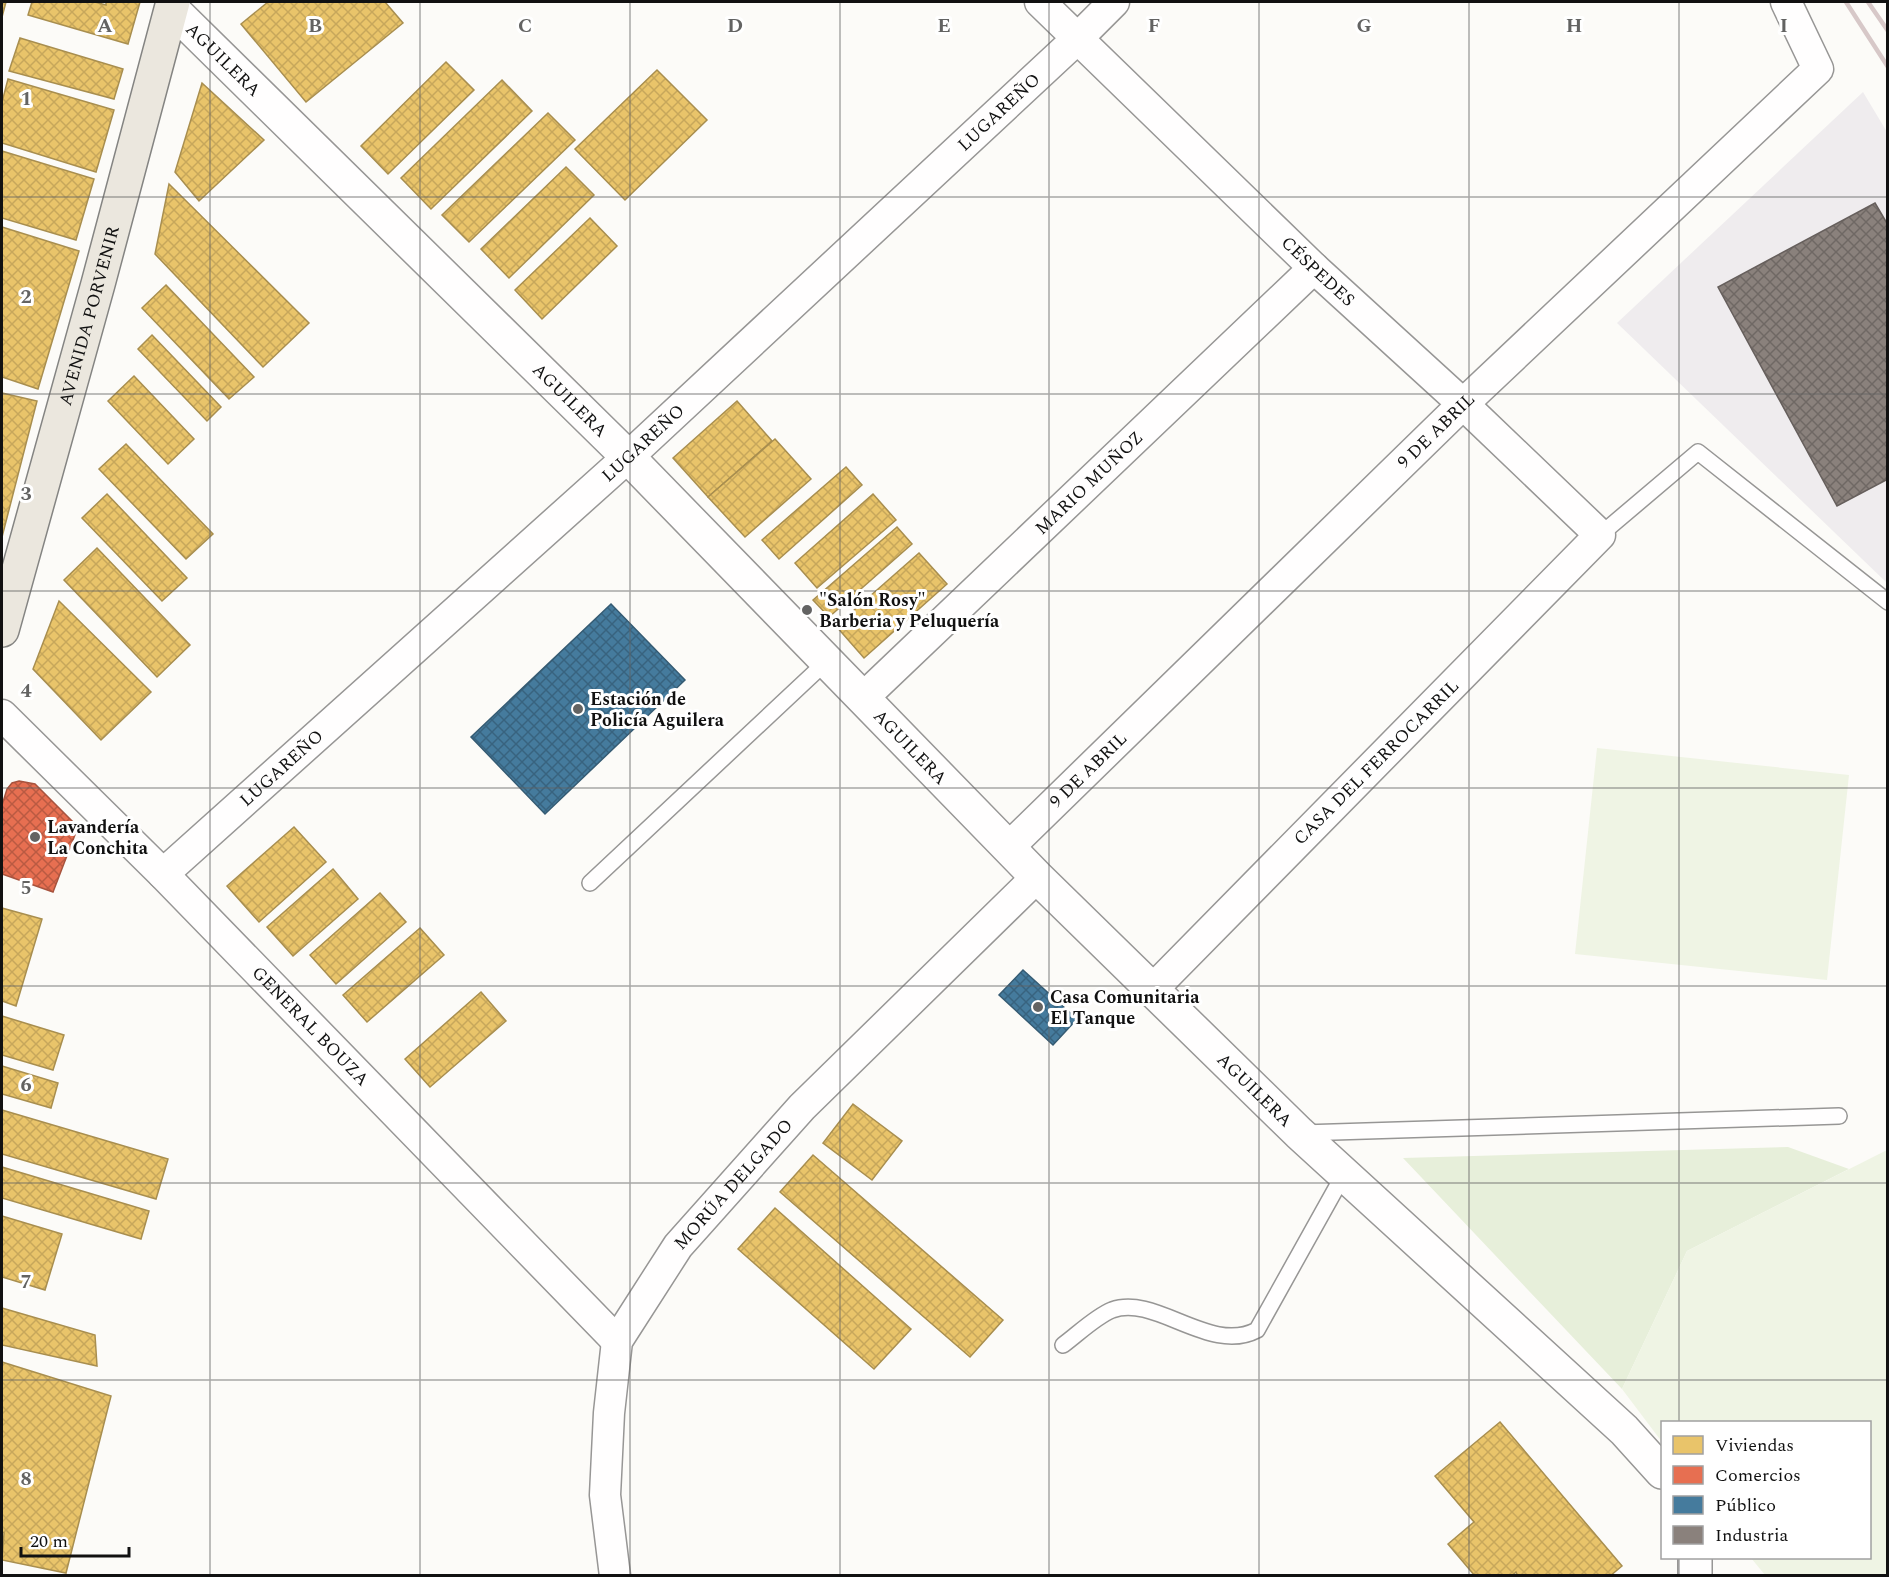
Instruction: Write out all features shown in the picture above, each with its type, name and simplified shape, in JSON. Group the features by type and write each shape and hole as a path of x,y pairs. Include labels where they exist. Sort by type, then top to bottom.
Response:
{"main road":[{"name":"AVENIDA PORVENIR","path":"2,630 172,5"}],"street":[{"name":"CÉSPEDES","path":"1040,2 1314,268 1463,404 1600,535"},
{"name":"LUGAREÑO","path":"163,874 628,457 1114,2"},
{"name":"9 DE ABRIL","path":"1008,848 1463,404 1818,69 1786,2"},
{"name":"AGUILERA","path":"172,5 628,457 1037,877 1299,1133 1624,1430 1661,1471"},
{"name":"MARIO MUÑOZ","path":"863,698 1314,268"},
{"name":"CASA DEL FERROCARRIL","path":"1153,989 1600,535"},
{"name":"GENERAL BOUZA","path":"2,715 163,874 617,1341"},
{"name":"MORÚA DELGADO","path":"615,1575 605,1495 609,1413 617,1341 678,1246 802,1107 1037,877"},
{"path":"1695,1559 1695,1575"}],"lane":[{"path":"1600,535 1698,452 1887,602"},
{"path":"590,883 827,661"},
{"path":"1299,1133 1839,1116"},
{"path":"1063,1345 1111,1311 1129,1307 1222,1336 1244,1337 1257,1330 1344,1174"}],"shaded area":[{"path":"1863,92 1887,132 1887,583 1617,323"}],"green space":[{"path":"1597,748 1849,775 1827,980 1575,954"},
{"path":"1788,1147 1849,1169 1687,1251 1622,1389 1403,1158"},
{"path":"1887,1150 1887,1575 1765,1575 1752,1559 1871,1559 1871,1421 1661,1421 1661,1441 1622,1389 1687,1251"}],"building: Viviendas":[{"path":"2,2 6,2 2,17"},
{"path":"32,2 95,2 106,5 106,2 140,2 128,44 28,15"},
{"path":"268,2 385,2 403,23 306,102 241,24"},
{"path":"20,38 123,69 114,99 9,71"},
{"path":"446,62 474,90 388,174 361,146"},
{"path":"657,70 707,120 625,200 575,149"},
{"path":"8,79 114,110 96,172 2,143 2,102"},
{"path":"502,80 532,111 431,209 401,178"},
{"path":"202,83 264,140 199,201 175,172"},
{"path":"548,113 575,140 469,242 442,215"},
{"path":"2,151 94,179 76,240 2,218"},
{"path":"566,167 594,195 509,278 481,249"},
{"path":"169,184 309,323 263,367 155,254"},
{"path":"590,218 617,246 542,319 515,290"},
{"path":"2,227 79,251 38,389 2,377"},
{"path":"166,285 254,377 229,399 142,308"},
{"path":"152,335 221,407 207,421 138,349"},
{"path":"134,376 194,439 168,464 108,401"},
{"path":"2,393 37,401 2,537"},
{"path":"737,401 772,441 708,497 673,458"},
{"path":"775,439 811,479 745,537 708,497"},
{"path":"126,444 213,534 186,559 99,469"},
{"path":"846,467 862,485 779,559 762,540"},
{"path":"107,494 187,578 162,601 82,518"},
{"path":"873,494 896,520 817,588 795,563"},
{"path":"897,527 912,544 829,617 813,600"},
{"path":"97,548 190,645 157,677 64,580"},
{"path":"919,553 947,584 864,658 836,626"},
{"path":"59,601 151,692 101,740 33,669"},
{"path":"294,827 326,862 259,922 227,886"},
{"path":"333,869 358,899 293,956 267,927"},
{"path":"380,893 406,922 336,984 310,955"},
{"path":"2,908 42,919 16,1006 2,1001"},
{"path":"420,928 444,955 367,1022 343,995"},
{"path":"481,992 506,1021 430,1087 405,1059"},
{"path":"2,1016 64,1035 53,1070 2,1055"},
{"path":"2,1066 58,1083 51,1108 2,1094"},
{"path":"853,1104 902,1141 872,1180 823,1143"},
{"path":"2,1110 168,1159 156,1199 2,1154"},
{"path":"813,1155 1003,1320 970,1357 780,1192"},
{"path":"2,1167 149,1211 141,1239 2,1198"},
{"path":"775,1208 911,1329 874,1369 738,1249"},
{"path":"2,1216 62,1234 45,1290 2,1277"},
{"path":"2,1308 95,1335 97,1366 2,1345"},
{"path":"2,1362 111,1396 66,1573 2,1560 4,1533 2,1532"},
{"path":"1500,1422 1622,1566 1610,1576 1518,1576 1516,1572 1512,1576 1475,1576 1448,1544 1474,1522 1435,1476"}],"building: Comercios":[{"path":"19,781 35,784 78,827 53,892 2,874 2,805 7,789 12,783"}],"building: Público":[{"name":"Estación de Policía Aguilera","path":"611,604 685,680 545,814 471,737"},
{"name":"Casa Comunitaria El Tanque","path":"1023,970 1077,1019 1053,1045 999,995"}],"building: Industria":[{"path":"1875,203 1888,225 1888,479 1837,506 1718,287"}],"railway":[{"path":"1846,2 1888,67"},
{"path":"1868,2 1888,31"}],"place":[{"name":"\"Salón Rosy\" Barberia y Peluquería","path":"807,610"},
{"name":"Estación de Policía Aguilera","path":"578,709"},
{"name":"Lavandería La Conchita","path":"35,837"},
{"name":"Casa Comunitaria El Tanque","path":"1038,1007"}]}
